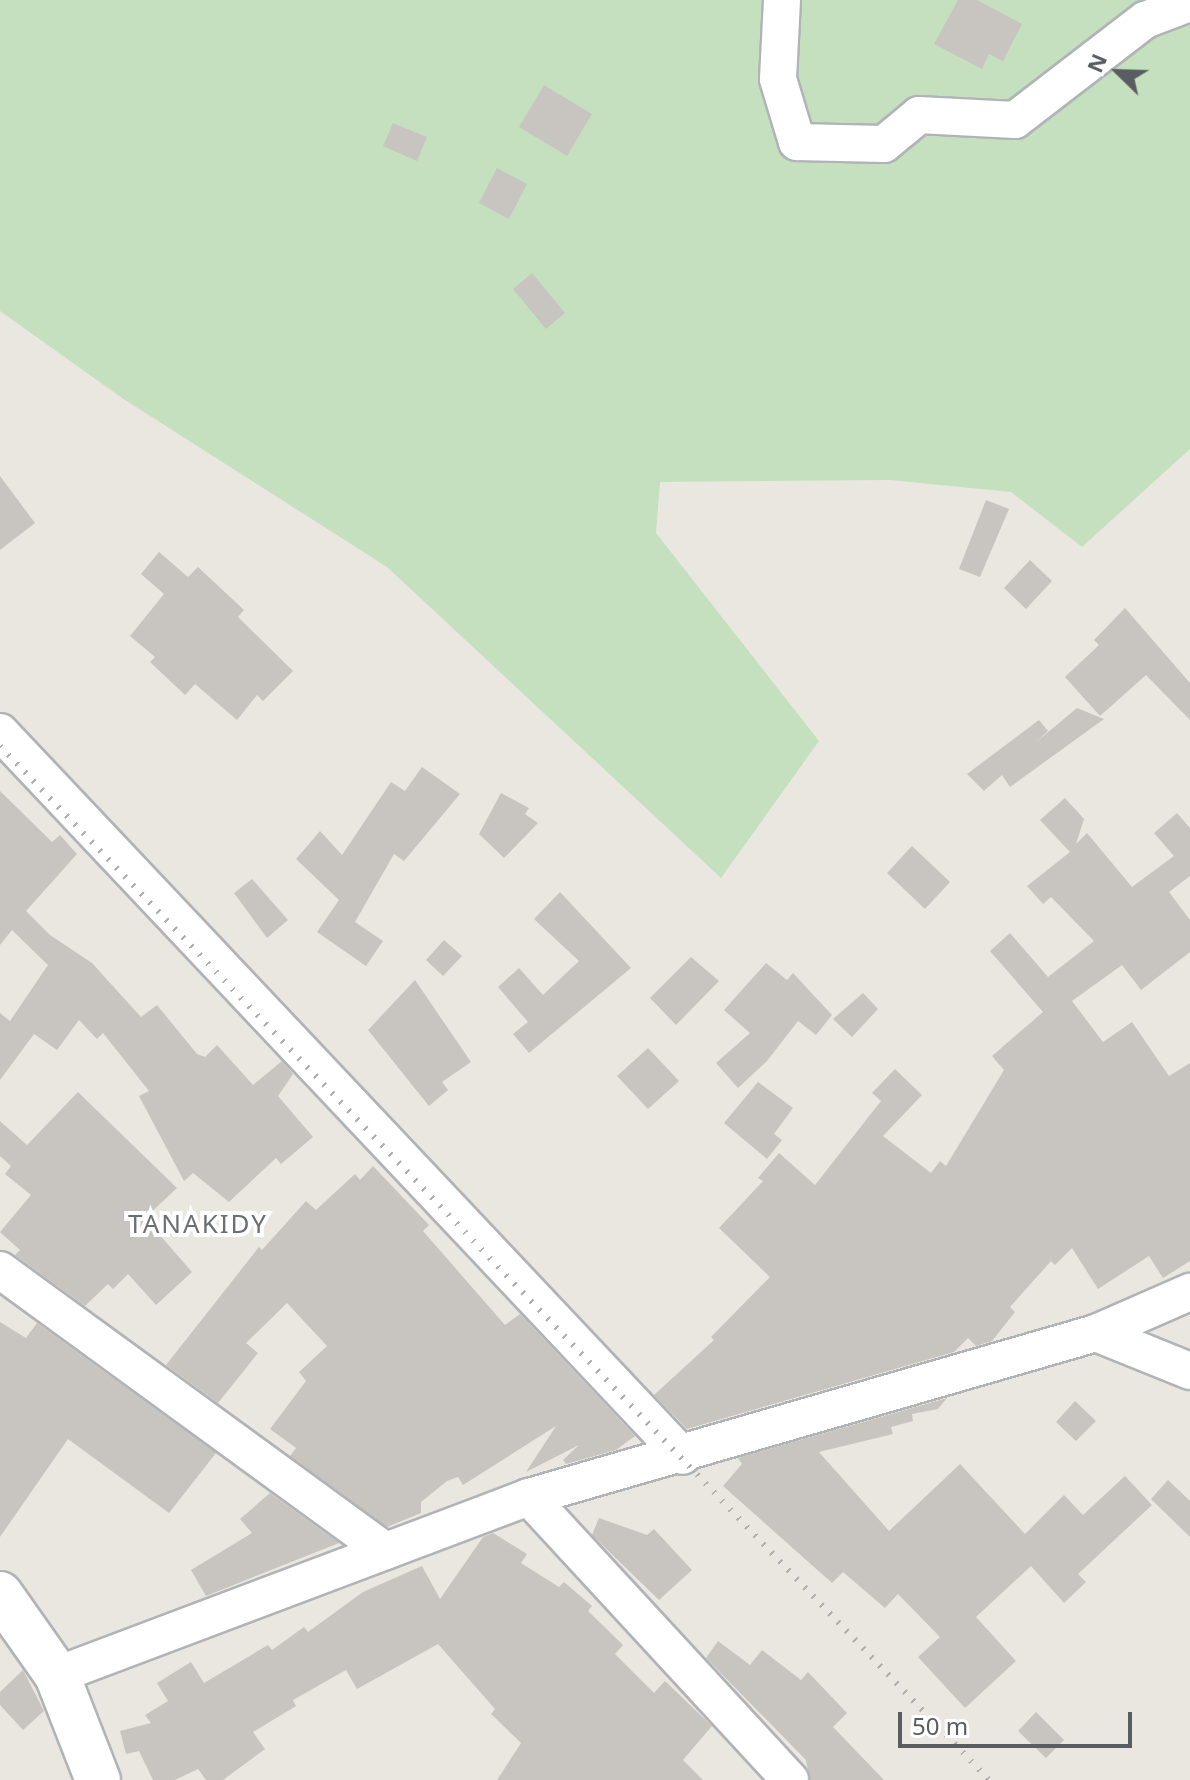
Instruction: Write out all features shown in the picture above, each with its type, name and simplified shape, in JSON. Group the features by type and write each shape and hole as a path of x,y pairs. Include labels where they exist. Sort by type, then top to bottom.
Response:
{"main road":[{"path":"0,1594 57,1675 98,1780"}],"street":[{"path":"782,0 778,79 797,142 884,144 919,115 1015,120 1145,20 1190,3"},
{"path":"0,732 683,1456"},
{"path":"0,1270 385,1551"},
{"path":"57,1675 529,1497 683,1456 1096,1333 1190,1292"},
{"path":"1096,1333 1190,1371"},
{"path":"529,1497 790,1780"}],"green space":[{"path":"0,0 1190,0 1190,449 1082,547 1011,492 890,480 660,482 656,533 819,741 721,878 387,567 122,398 0,311"}],"building":[{"path":"958,0 977,0 1022,24 1003,61 989,54 982,69 934,44"},
{"path":"544,85 592,114 567,156 519,127"},
{"path":"393,123 427,137 417,161 383,146"},
{"path":"497,168 527,184 509,219 479,203"},
{"path":"532,273 565,313 546,329 513,289"},
{"path":"0,476 35,523 0,550"},
{"path":"986,500 1009,509 980,577 959,569"},
{"path":"159,552 188,577 198,567 244,610 238,617 293,671 263,701 257,695 237,720 195,684 185,695 150,662 155,657 130,636 164,594 141,574"},
{"path":"1030,560 1052,581 1026,609 1004,588"},
{"path":"1125,608 1190,683 1190,720 1146,675 1100,716 1065,677 1099,645 1094,640"},
{"path":"1077,708 1104,719 1010,787 1002,775 984,791 967,774 1039,720 1048,731 1035,743"},
{"path":"422,767 460,794 404,861 394,854 355,922 383,941 366,966 317,932 339,900 296,859 320,831 342,855 391,782 405,791"},
{"path":"0,791 52,842 60,835 77,854 26,911 50,935 92,963 141,1017 157,1005 197,1054 205,1057 217,1045 253,1085 282,1061 293,1074 278,1096 313,1137 281,1164 276,1158 229,1202 193,1173 184,1181 139,1096 149,1091 103,1033 97,1039 79,1020 57,1050 34,1034 0,1080 0,1013 10,1021 48,965 12,930 0,945"},
{"path":"501,793 529,808 525,814 538,823 504,858 479,834"},
{"path":"1065,798 1084,819 1076,844 1087,833 1132,887 1174,856 1154,833 1177,813 1190,828 1190,876 1169,892 1190,920 1190,952 1141,990 1122,965 1072,1001 1103,1042 1132,1022 1169,1076 1190,1063 1190,1261 1163,1278 1149,1256 1098,1289 1072,1248 1055,1265 1051,1261 1010,1307 1015,1312 992,1341 976,1346 968,1338 954,1352 687,1429 654,1395 714,1340 711,1337 770,1277 719,1228 763,1181 758,1178 779,1153 815,1185 881,1101 872,1093 895,1069 922,1095 883,1136 931,1173 940,1161 946,1166 1004,1070 992,1056 1043,1012 990,951 1010,933 1048,977 1094,941 1051,897 1043,904 1027,886 1070,852 1040,820"},
{"path":"912,846 950,882 925,909 887,873"},
{"path":"252,879 288,920 267,938 234,893"},
{"path":"560,892 631,968 529,1053 513,1034 528,1022 498,987 519,968 543,995 579,961 534,919"},
{"path":"444,940 462,956 443,976 426,960"},
{"path":"691,957 719,981 676,1025 650,998"},
{"path":"766,963 787,980 793,973 832,1015 816,1035 798,1021 767,1061 738,1088 716,1063 750,1033 724,1010"},
{"path":"415,980 471,1062 442,1082 448,1090 429,1106 368,1030"},
{"path":"863,993 878,1009 852,1037 833,1019"},
{"path":"648,1048 679,1081 648,1109 617,1076"},
{"path":"758,1082 793,1108 774,1134 782,1140 767,1159 724,1123"},
{"path":"78,1092 177,1188 145,1218 192,1272 156,1305 128,1274 113,1289 108,1284 85,1306 15,1255 20,1250 0,1232 31,1195 5,1174 11,1166 0,1156 0,1121 27,1145"},
{"path":"373,1166 429,1225 423,1231 505,1325 520,1314 635,1436 616,1450 566,1464 563,1460 579,1445 526,1472 556,1426 463,1485 458,1477 447,1481 421,1502 421,1513 387,1527 290,1456 296,1448 270,1429 306,1381 299,1372 327,1346 287,1303 246,1343 258,1353 218,1403 166,1365 259,1247 262,1250 306,1201 316,1210 355,1174 360,1180"},
{"path":"0,1322 26,1338 37,1323 216,1453 169,1513 68,1439 0,1537"},
{"path":"947,1398 938,1409 912,1414 913,1421 891,1427 893,1434 819,1452 889,1531 960,1464 1025,1534 1064,1495 1083,1515 1125,1476 1152,1505 1078,1574 1086,1582 1064,1603 1031,1566 976,1617 1016,1661 965,1708 918,1657 940,1637 898,1594 885,1608 843,1572 832,1583 723,1486 742,1464 738,1458"},
{"path":"1075,1401 1096,1421 1076,1441 1056,1422"},
{"path":"1168,1480 1190,1501 1190,1537 1151,1499"},
{"path":"270,1493 339,1543 206,1596 191,1570 252,1533 240,1519"},
{"path":"599,1518 647,1535 654,1529 692,1570 659,1600 592,1535"},
{"path":"493,1533 527,1554 521,1563 559,1587 564,1582 592,1606 588,1611 623,1645 615,1654 654,1693 665,1681 712,1726 683,1760 703,1780 497,1780 521,1743 491,1714 495,1709 438,1644 357,1689 346,1670 293,1700 296,1706 253,1732 265,1749 223,1780 206,1780 198,1769 175,1780 153,1780 139,1751 126,1754 120,1731 151,1723 145,1715 168,1701 157,1683 191,1662 204,1683 268,1645 272,1650 304,1627 308,1632 363,1592 422,1566 440,1599 483,1537"},
{"path":"718,1641 750,1665 762,1650 801,1680 808,1672 847,1713 833,1727 884,1780 810,1780 806,1760 706,1658"},
{"path":"23,1670 44,1711 23,1730 0,1705 0,1692"},
{"path":"1036,1712 1064,1740 1046,1758 1018,1731"}],"railway":[{"path":"0,746 989,1780"}],"district":[{"name":"TANAKIDY","path":"198,1224"}]}
